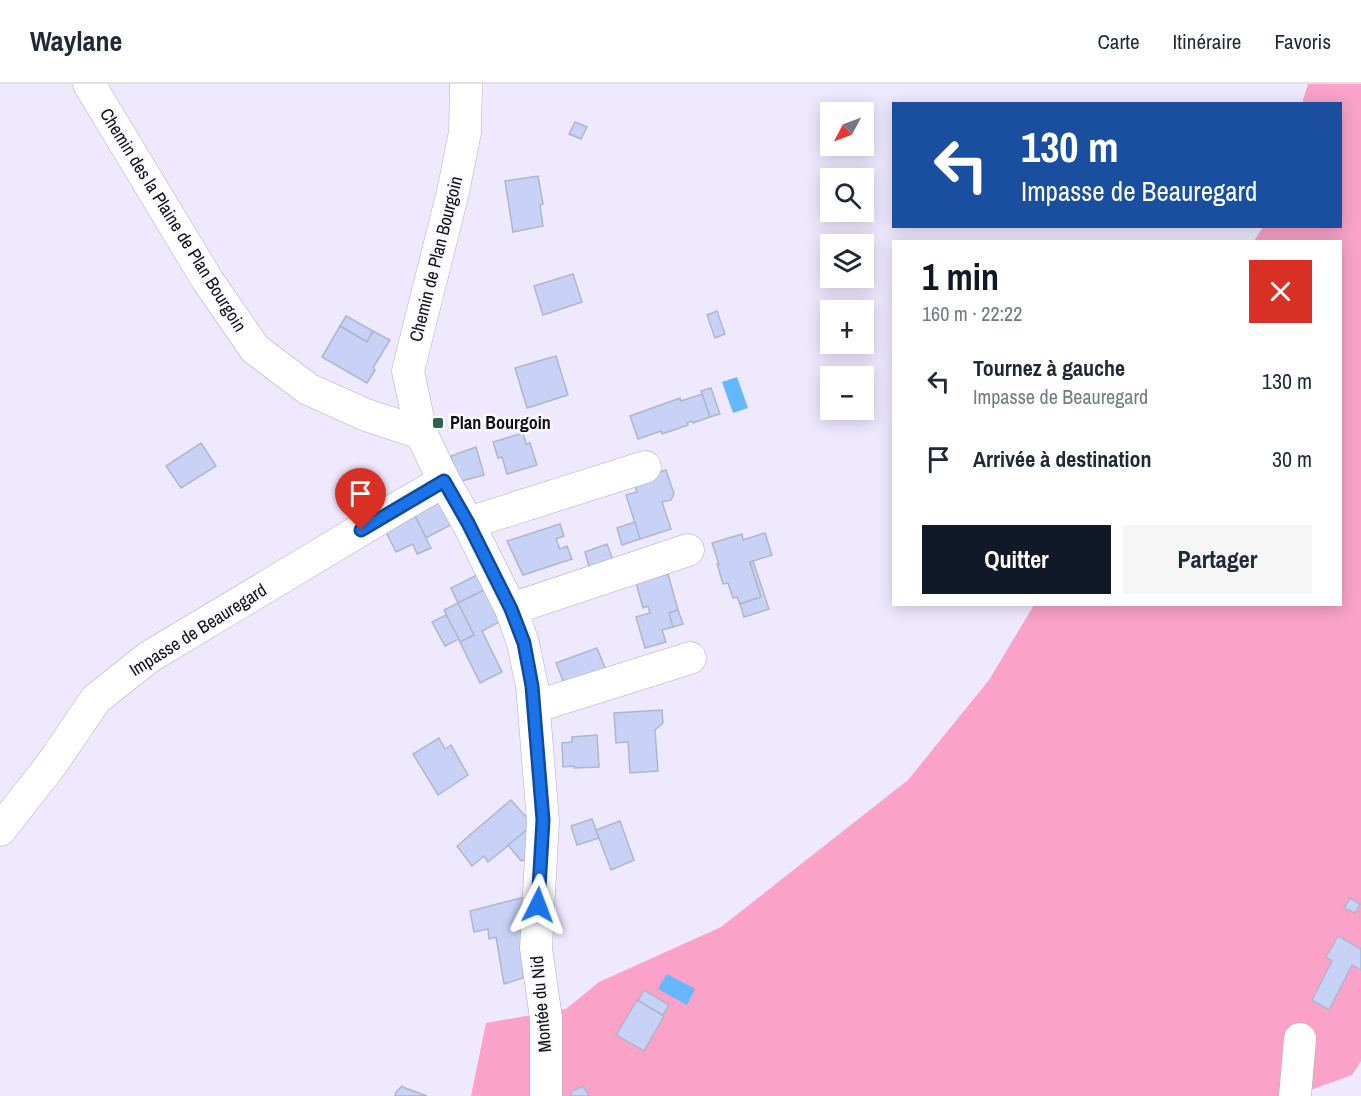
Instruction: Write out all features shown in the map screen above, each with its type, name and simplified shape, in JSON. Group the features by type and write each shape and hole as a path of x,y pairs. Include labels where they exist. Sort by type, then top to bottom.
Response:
{"street":[{"name":"Chemin des la Plaine de Plan Bourgoin","path":"89,84 202,271 255,349 308,390 366,415 421,433"},
{"name":"Chemin de Plan Bourgoin","path":"421,433 408,371 453,192 465,132 466,84"},
{"name":"Montée du Nid","path":"421,433 511,609 524,643 532,686 543,820 536,948 546,1018 546,1096"},
{"path":"468,523 645,467"},
{"name":"Impasse de Beauregard","path":"0,830 51,765 96,699 149,657 444,481"},
{"path":"511,609 688,550"},
{"path":"534,707 690,658"},
{"path":"1295,1096 1299,1039"}],"shaded area":[{"path":"1308,84 1361,84 1361,1061 1352,1075 1294,1096 471,1096 486,1023 566,1009 599,982 721,927 908,780 989,680 1033,606 1342,606 1342,240 1255,240 1262,228 1342,228 1342,102 1302,102"}],"water":[{"path":"737,377 748,408 733,413 722,382"},
{"path":"667,974 695,989 687,1005 658,989"}],"building":[{"path":"575,122 587,127 581,139 569,134"},
{"path":"538,176 543,204 540,205 543,226 513,232 505,181"},
{"path":"573,274 582,302 543,315 534,286"},
{"path":"717,311 725,334 715,338 707,315"},
{"path":"346,316 373,331 367,342 340,326"},
{"path":"340,326 367,342 373,331 390,340 367,383 322,357"},
{"path":"556,356 568,395 527,408 515,368"},
{"path":"711,388 720,414 710,417 701,391"},
{"path":"702,394 710,417 693,423 692,421 687,423 688,425 662,434 661,431 638,439 630,416 680,398 681,401"},
{"path":"523,433 526,444 530,443 537,465 507,474 502,457 498,458 493,442"},
{"path":"201,443 216,466 181,488 166,466"},
{"path":"476,447 484,475 458,482 451,456"},
{"path":"666,470 674,494 671,500 662,502 671,529 640,539 626,495 637,492 633,481"},
{"path":"439,499 458,521 426,538 413,512"},
{"path":"413,512 431,548 417,554 413,544 396,552 385,530"},
{"path":"635,522 640,539 622,545 617,528"},
{"path":"560,524 564,536 556,539 560,549 567,546 572,559 523,575 507,541"},
{"path":"765,533 772,555 750,562 761,597 740,604 737,597 733,598 728,583 723,584 712,543 742,534 743,540"},
{"path":"607,544 614,563 590,571 585,552"},
{"path":"753,561 769,609 744,617 740,604 761,597 750,562"},
{"path":"483,572 490,587 458,603 451,588"},
{"path":"668,574 678,610 669,613 673,627 662,630 666,642 645,648 636,617 650,613 648,606 643,608 636,583"},
{"path":"490,587 505,619 482,631 502,672 480,683 460,642 474,635 458,603"},
{"path":"458,603 474,635 460,642 444,610"},
{"path":"678,610 683,624 673,627 669,613"},
{"path":"446,615 459,639 445,646 432,622"},
{"path":"597,648 607,673 564,683 556,663"},
{"path":"662,710 663,723 655,730 658,771 630,773 628,742 616,743 614,713"},
{"path":"597,735 599,767 563,767 562,743 572,742 572,737"},
{"path":"439,738 445,749 451,745 468,775 438,795 413,754"},
{"path":"511,800 533,825 488,862 484,856 472,866 457,846"},
{"path":"592,819 599,838 577,845 571,826"},
{"path":"620,821 634,860 611,870 596,830"},
{"path":"533,825 531,858 521,861 508,845"},
{"path":"529,896 523,978 504,984 496,937 489,939 488,929 474,932 470,911"},
{"path":"1350,898 1360,904 1355,913 1344,908"},
{"path":"1338,936 1361,949 1361,970 1352,965 1329,1010 1312,1000 1332,961 1326,957"},
{"path":"644,990 669,1005 663,1015 638,1001"},
{"path":"637,1000 664,1016 644,1051 616,1035"},
{"path":"402,1086 405,1088 427,1096 395,1096"},
{"path":"583,1086 589,1096 572,1096 570,1092"}],"place":[{"name":"Plan Bourgoin","path":"438,423"}],"route":[{"path":"361,530 444,481 511,609 524,643 532,686 543,820 538,905"}]}
